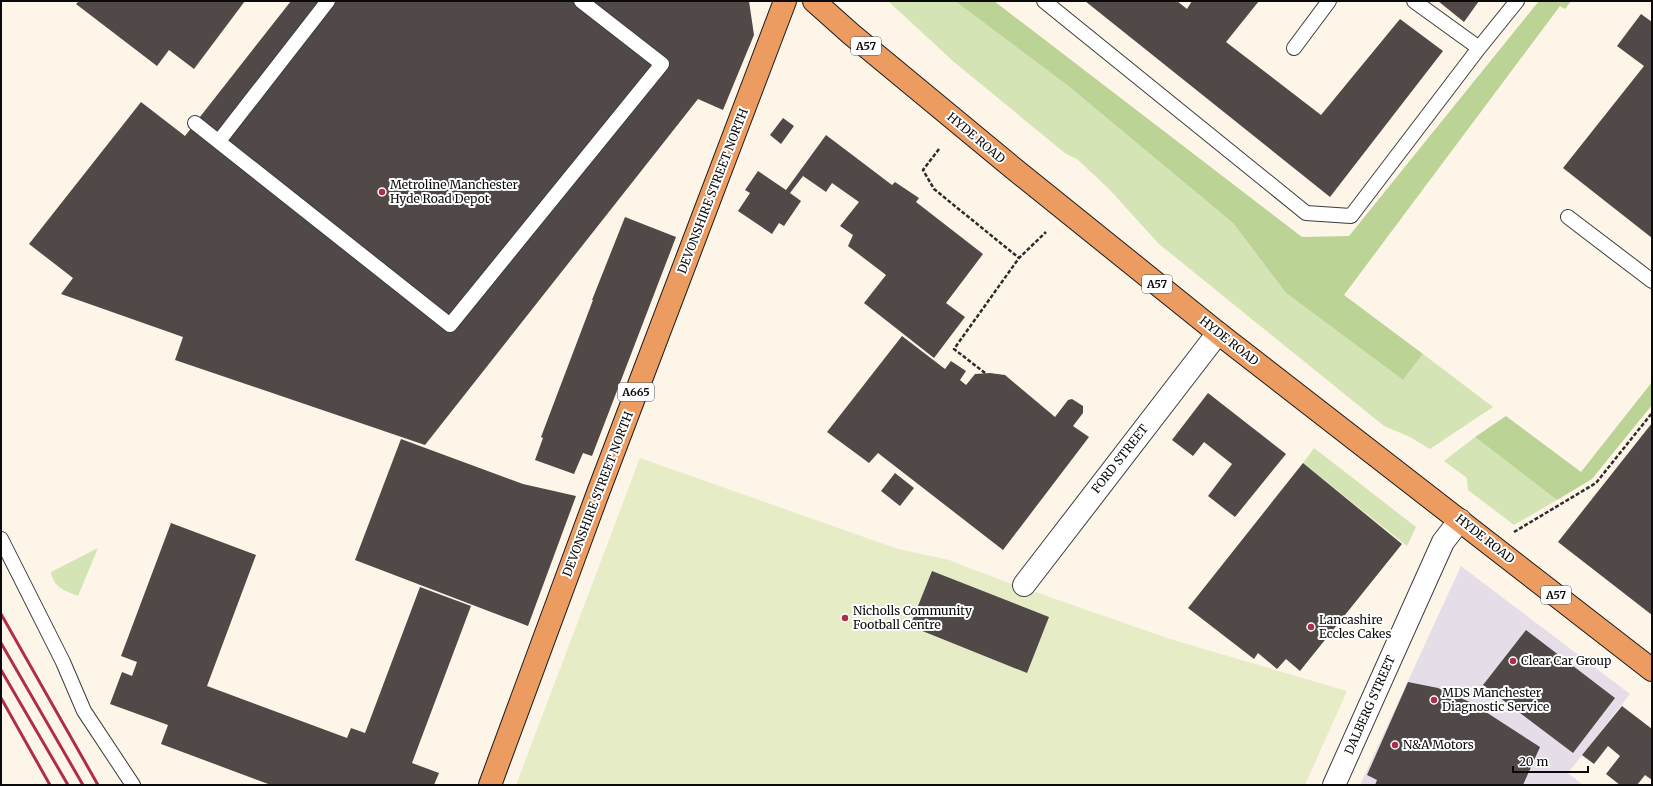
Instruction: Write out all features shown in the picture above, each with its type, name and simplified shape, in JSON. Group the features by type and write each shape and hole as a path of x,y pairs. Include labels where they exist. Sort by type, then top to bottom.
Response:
{"highway":[{"name":"DEVONSHIRE STREET NORTH","path":"490,785 599,490 785,1"},
{"name":"HYDE ROAD","path":"814,1 851,34 1013,168 1218,333 1652,670"}],"street":[{"name":"FORD STREET","path":"1024,585 1218,333"},
{"name":"DALBERG STREET","path":"1334,785 1443,542 1460,520"}],"lane":[{"path":"219,141 328,1"},
{"path":"195,124 219,141 450,325 662,64 581,1"},
{"path":"1044,1 1306,213 1351,216 1478,48 1517,1"},
{"path":"1294,48 1329,1"},
{"path":"1414,1 1478,48"},
{"path":"1568,217 1652,281"},
{"path":"1,539 63,662 84,711 133,785"}],"path":[{"path":"940,149 923,170 934,189 1019,258"},
{"path":"985,373 954,349 1019,258 1046,232"},
{"path":"1494,546 1596,483 1652,413"}],"shaded area":[{"path":"1461,566 1630,694 1568,773 1583,785 1360,785"}],"green space":[{"path":"888,1 955,1 1067,85 1233,223 1286,293 1403,380 1423,354 1493,407 1430,449 1410,437 1384,426 1159,244 1109,189 1077,159 1066,154 954,62"},
{"path":"955,1 994,1 1302,237 1349,236 1539,1 1571,1 1565,9 1560,6 1344,295 1423,354 1403,380 1286,293 1233,223 1067,85"},
{"path":"1652,382 1652,405 1592,479 1557,500 1475,437 1506,416 1581,472"},
{"path":"1475,437 1557,500 1514,525 1468,490 1467,478 1444,461"},
{"path":"1314,448 1416,527 1407,546 1303,463"},
{"name":"Nicholls Community Football Centre","path":"640,458 898,549 949,560 998,579 1170,639 1347,691 1305,785 516,785"},
{"path":"98,548 78,596 60,588 57,585 51,572"}],"building":[{"path":"79,1 245,1 194,69 169,50 157,66 76,4"},
{"name":"Metroline Manchester Hyde Road Depot","path":"291,1 749,1 754,35 723,110 698,99 425,445 175,360 183,337 61,294 73,278 29,244 141,102 185,136"},
{"path":"1085,1 1177,1 1187,9 1192,1 1259,1 1226,42 1321,115 1400,19 1443,51 1330,197"},
{"path":"1438,1 1479,1 1464,22"},
{"path":"1641,14 1652,22 1652,238 1563,168 1644,66 1617,46"},
{"path":"783,118 794,126 781,144 770,135"},
{"path":"826,135 892,185 895,182 919,198 916,202 983,254 946,303 965,317 934,358 864,303 886,275 848,246 853,235 840,226 859,202 832,183 826,192 803,176 790,193 801,201 784,226 779,223 772,234 738,211 750,193 745,190 758,171 786,190"},
{"path":"625,217 676,237 592,456 583,453 574,474 535,460 543,438 541,437 592,300"},
{"path":"902,336 945,369 951,361 966,371 960,380 966,385 975,374 990,373 1005,375 1055,417 1068,400 1072,399 1083,406 1083,413 1073,426 1089,437 1003,550 878,453 869,463 827,432"},
{"path":"1208,393 1286,454 1235,517 1208,496 1232,464 1204,442 1193,456 1172,440"},
{"path":"1652,423 1652,615 1558,542"},
{"path":"401,439 523,484 576,496 528,626 355,560"},
{"path":"1303,463 1402,544 1300,671 1286,659 1277,669 1258,653 1254,659 1188,608"},
{"path":"895,473 914,488 900,506 881,491"},
{"path":"171,523 256,555 207,686 347,738 351,728 365,733 420,587 471,606 412,763 439,773 434,785 271,785 161,744 168,725 110,704 122,672 132,676 137,662 121,656"},
{"path":"932,571 1049,617 1027,673 910,626"},
{"path":"1526,630 1615,698 1573,753 1483,685"},
{"path":"1408,682 1438,688 1472,703 1540,747 1523,785 1375,785 1377,780 1367,775"},
{"path":"1622,706 1652,729 1652,780 1645,775 1637,785 1620,785 1606,774 1620,756 1608,746 1594,764 1582,755"}],"railway":[{"path":"1,614 98,785"},
{"path":"1,643 83,785"},
{"path":"1,670 68,785"},
{"path":"1,698 50,785"}],"place":[{"name":"Metroline Manchester Hyde Road Depot","path":"382,192"},
{"name":"Nicholls Community Football Centre","path":"845,618"},
{"name":"Lancashire Eccles Cakes","path":"1311,627"},
{"name":"Clear Car Group","path":"1513,661"},
{"name":"MDS Manchester Diagnostic Service","path":"1434,700"},
{"name":"N&A Motors","path":"1395,745"}]}
